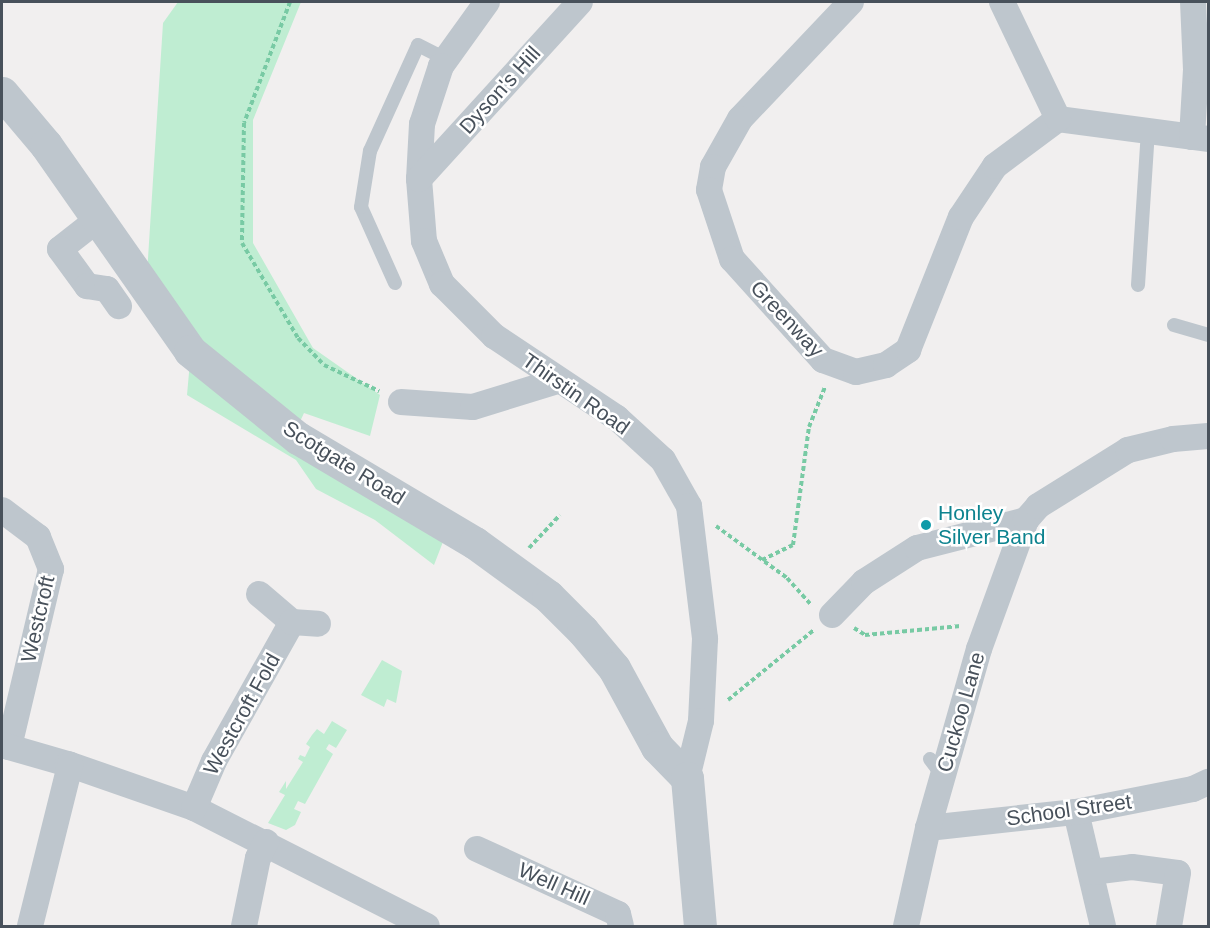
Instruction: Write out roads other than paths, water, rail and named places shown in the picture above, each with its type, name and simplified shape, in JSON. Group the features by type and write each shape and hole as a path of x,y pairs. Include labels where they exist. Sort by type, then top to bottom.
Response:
{"street":[{"name":"Thirstin Road","path":"487,2 446,59 422,124 419,179 424,241 442,284 494,336 557,381 616,418 663,460 689,506 705,639 701,721 687,778 700,927"},
{"name":"Dyson's Hill","path":"419,179 580,2"},
{"name":"Greenway","path":"851,2 740,119 713,166 709,190 732,259 806,344 823,360 856,372 886,365 908,350 961,217 995,166 1058,119"},
{"path":"1002,2 1058,119 1200,138 1193,2"},
{"name":"Scotgate Road","path":"2,93 46,145 190,351 298,438 475,543 548,596 583,631 614,668 657,747 687,778"},
{"path":"97,220 60,249 87,286 107,289 119,306"},
{"path":"401,402 473,408 557,381"},
{"path":"832,615 864,582 917,548 1032,513 1128,450 1173,439 1209,436"},
{"name":"Westcroft","path":"2,510 38,537 51,570 5,746 70,765 194,808 266,842 427,927"},
{"name":"Cuckoo Lane","path":"906,927 928,828 937,767 1032,513"},
{"path":"259,594 292,622 318,624"},
{"name":"Westcroft Fold","path":"194,808 214,761 292,622"},
{"path":"30,927 70,765"},
{"name":"School Street","path":"928,828 1076,812 1193,789 1209,782"},
{"path":"1076,812 1092,872 1103,927"},
{"path":"244,927 258,858 266,842"},
{"name":"Well Hill","path":"477,849 618,914 621,927"},
{"path":"1092,872 1132,867 1178,873 1170,927"}],"lane":[{"path":"395,283 361,207 370,151 418,45 446,59"},
{"path":"1138,285 1148,131"},
{"path":"1174,325 1209,335"}],"place":[{"name":"Honley Silver Band","path":"926,525"}]}
